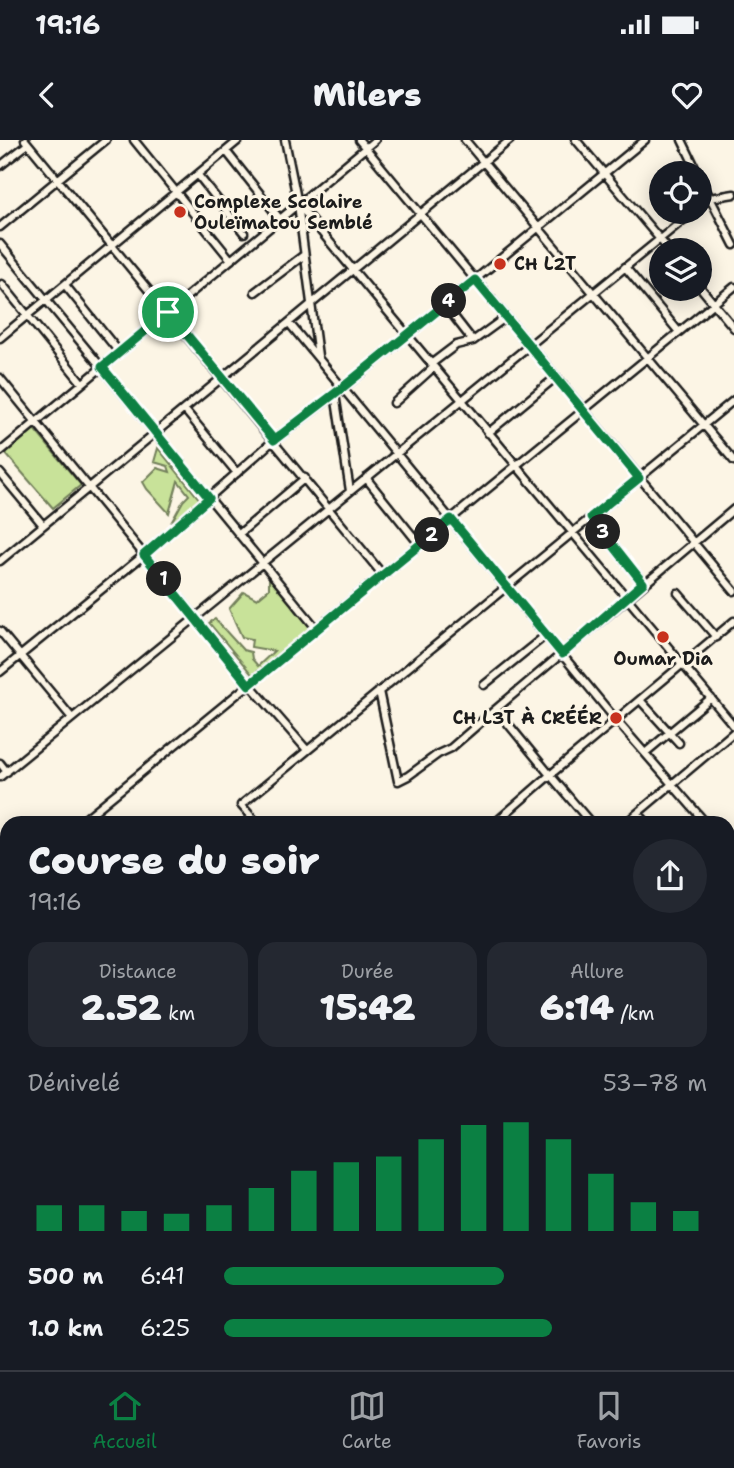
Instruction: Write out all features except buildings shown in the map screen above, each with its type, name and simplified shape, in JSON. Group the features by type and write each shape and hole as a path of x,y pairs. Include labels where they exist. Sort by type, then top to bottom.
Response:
{"street":[{"path":"0,227 106,140"},
{"path":"134,140 231,260"},
{"path":"0,338 239,140"},
{"path":"285,140 298,204 319,359"},
{"path":"359,140 734,591"},
{"path":"0,452 376,140"},
{"path":"465,140 734,461"},
{"path":"0,561 510,140"},
{"path":"576,140 658,238"},
{"path":"0,672 144,555 274,440 335,394 645,140"},
{"path":"682,140 692,161"},
{"path":"0,166 27,142 383,575"},
{"path":"226,151 280,219"},
{"path":"198,175 244,233"},
{"path":"712,198 734,194"},
{"path":"712,202 734,245"},
{"path":"298,204 734,726"},
{"path":"660,238 678,224"},
{"path":"0,243 312,623"},
{"path":"0,777 649,247"},
{"path":"255,292 304,255"},
{"path":"625,267 679,332"},
{"path":"2,284 82,383"},
{"path":"65,285 119,352"},
{"path":"88,816 734,287"},
{"path":"711,301 734,328"},
{"path":"445,304 474,341"},
{"path":"394,403 456,345 474,341 506,317"},
{"path":"289,323 616,720 700,816"},
{"path":"488,433 556,377"},
{"path":"0,378 249,685 307,750"},
{"path":"335,394 350,491"},
{"path":"251,816 241,805 734,400"},
{"path":"184,409 237,473"},
{"path":"0,473 43,525"},
{"path":"239,534 305,478"},
{"path":"366,478 420,545"},
{"path":"379,691 398,781 451,748 643,583 734,509"},
{"path":"591,517 643,583"},
{"path":"678,593 716,637"},
{"path":"503,816 734,621"},
{"path":"0,631 72,718"},
{"path":"484,685 546,635"},
{"path":"645,753 711,698"},
{"path":"640,700 680,743"},
{"path":"496,709 585,816"},
{"path":"634,816 734,732"},
{"path":"0,763 7,772"},
{"path":"638,813 641,816"}],"green space":[{"path":"34,429 81,485 53,508 5,453"},
{"path":"158,448 201,501 171,523 189,495 178,481 169,513 147,489 143,482 157,468 170,472 168,466 154,462"},
{"path":"269,571 316,627 254,677 209,623 215,619 243,650 251,652 252,659 258,666 274,651 251,647 252,639 242,637 229,609 244,592 257,599 269,589"}],"place":[{"name":"Complexe Scolaire Ouleïmatou Semblé","path":"180,212"},
{"name":"CH L2T","path":"500,264"},
{"name":"Oumar Dia","path":"663,637"},
{"name":"CH L3T À CRÉÉR","path":"616,718"}],"route":[{"path":"475,280 639,478 591,517 643,583 562,654 451,519 249,685 144,555 209,498 102,367 168,312 274,440 475,280"}]}
